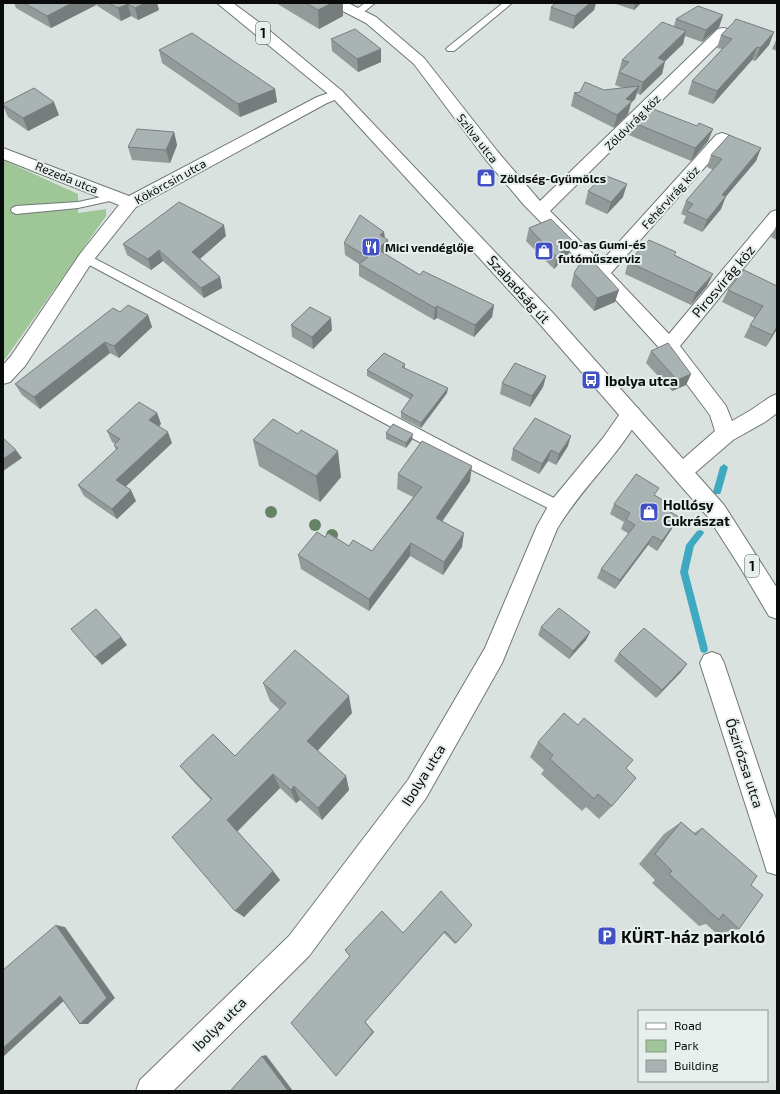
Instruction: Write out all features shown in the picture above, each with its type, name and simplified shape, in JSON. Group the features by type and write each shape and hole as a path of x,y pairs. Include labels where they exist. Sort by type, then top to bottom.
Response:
{"street":[{"name":"Szabadság út","path":"224,3 259,29 337,94 426,188 631,414 716,511 748,560 777,609"},
{"name":"Szilva utca","path":"338,3 371,20 419,61 492,156 540,211 601,273 669,346 719,412 726,434"},
{"name":"Zöldvirág köz","path":"540,211 723,32"},
{"name":"Kökörcsin utca","path":"3,377 18,361 86,258 122,200 322,100 337,94"},
{"name":"Fehérvirág köz","path":"601,273 722,138"},
{"name":"Rezeda utca","path":"3,153 23,159 122,200"},
{"name":"Pirosvirág köz","path":"669,346 777,216"},
{"path":"682,472 726,434 758,416 777,402"},
{"name":"Ibolya utca","path":"151,1091 299,946 417,789 494,655 548,526 559,507 610,444 631,414"},
{"name":"Őszirózsa utca","path":"712,663 777,862"}],"lane":[{"path":"357,13 371,3"},
{"path":"452,49 508,3"},
{"path":"16,210 122,200"},
{"path":"86,258 471,463 559,507"}],"green space":[{"path":"3,160 78,194 78,213 106,209 106,216 3,362"}],"building":[{"path":"24,3 72,3 47,16"},
{"path":"109,3 145,3 135,8 128,4 118,8"},
{"path":"306,3 332,3 318,10"},
{"path":"556,3 590,3 575,16 551,7"},
{"path":"698,6 723,15 706,30 676,19"},
{"path":"736,19 774,32 760,48 757,47 717,91 692,81 732,39 721,35"},
{"path":"662,22 686,31 658,58 665,61 643,82 619,72 629,62 622,60"},
{"path":"355,29 381,49 357,59 331,39"},
{"path":"192,33 275,89 238,104 159,50"},
{"path":"585,82 604,90 639,86 626,99 632,101 617,115 574,93 580,92"},
{"path":"34,88 54,102 23,118 3,105 3,104"},
{"path":"648,107 697,126 699,123 713,129 695,148 632,122"},
{"path":"137,129 174,132 166,150 128,147"},
{"path":"729,135 761,148 722,195 726,196 707,220 687,211 693,204 686,201 722,159 711,155"},
{"path":"604,175 627,184 611,202 588,191"},
{"path":"179,202 224,225 192,252 220,277 201,288 159,250 148,259 123,244"},
{"path":"360,215 384,232 380,235 388,240 377,249 420,275 423,271 494,305 475,325 437,306 435,308 359,264 368,257 344,243"},
{"path":"551,219 572,240 557,257 529,228"},
{"path":"649,240 676,252 674,255 713,274 696,293 628,262"},
{"path":"586,255 619,290 597,298 574,273"},
{"path":"744,270 777,286 777,327 772,335 750,325 763,306 728,290"},
{"path":"128,305 148,315 114,346 105,342 34,397 15,384 113,308 120,312"},
{"path":"310,307 331,318 312,337 291,325"},
{"path":"668,343 691,374 677,380 651,351"},
{"path":"384,353 405,364 402,367 448,388 421,423 401,412 413,395 367,370"},
{"path":"515,363 546,376 532,396 502,383"},
{"path":"139,402 157,413 149,420 168,432 116,480 131,490 112,509 78,485 118,448 114,445 120,439 107,431"},
{"path":"535,418 571,436 559,454 551,450 542,464 513,449"},
{"path":"273,419 298,434 301,430 338,451 316,476 253,440"},
{"path":"393,424 413,434 406,443 386,433"},
{"path":"3,438 16,450 3,459"},
{"path":"422,441 472,466 436,518 464,533 444,562 411,543 369,599 298,555 317,532 325,537 328,533 349,546 353,540 372,551 422,487 398,474"},
{"path":"636,474 659,488 654,495 668,503 664,508 679,517 662,541 653,536 620,580 601,569 635,525 626,519 630,513 614,504"},
{"path":"559,608 590,632 573,651 541,627"},
{"path":"96,609 121,637 95,657 71,629"},
{"path":"644,628 687,664 662,690 619,653"},
{"path":"295,650 349,696 307,741 346,776 318,808 294,786 291,790 273,774 227,820 273,871 235,911 172,837 212,799 180,766 213,734 235,756 286,703 263,683"},
{"path":"564,713 578,725 584,718 633,760 626,768 636,778 612,806 598,794 594,799 550,759 553,755 538,742"},
{"path":"681,822 696,835 702,828 757,876 751,885 763,895 739,929 723,914 719,920 669,874 672,871 655,854"},
{"path":"441,891 472,925 456,943 445,931 365,1022 373,1032 336,1076 291,1023 350,956 345,950 382,911 403,933"},
{"path":"56,925 107,998 80,1024 60,996 3,1048 3,970"},
{"path":"262,1056 288,1091 230,1091"}],"waterway":[{"path":"717,492 724,467"},
{"path":"700,533 690,545 684,572 704,649"}],"place":[{"name":"Zöldség-Gyümölcs","path":"486,178"},
{"name":"Mici vendéglője","path":"371,247"},
{"name":"100-as Gumi-és futóműszerviz","path":"544,251"},
{"name":"Ibolya utca","path":"591,380"},
{"name":"Hollósy Cukrászat","path":"649,512"},
{"name":"KÜRT-ház parkoló","path":"607,936"}]}
